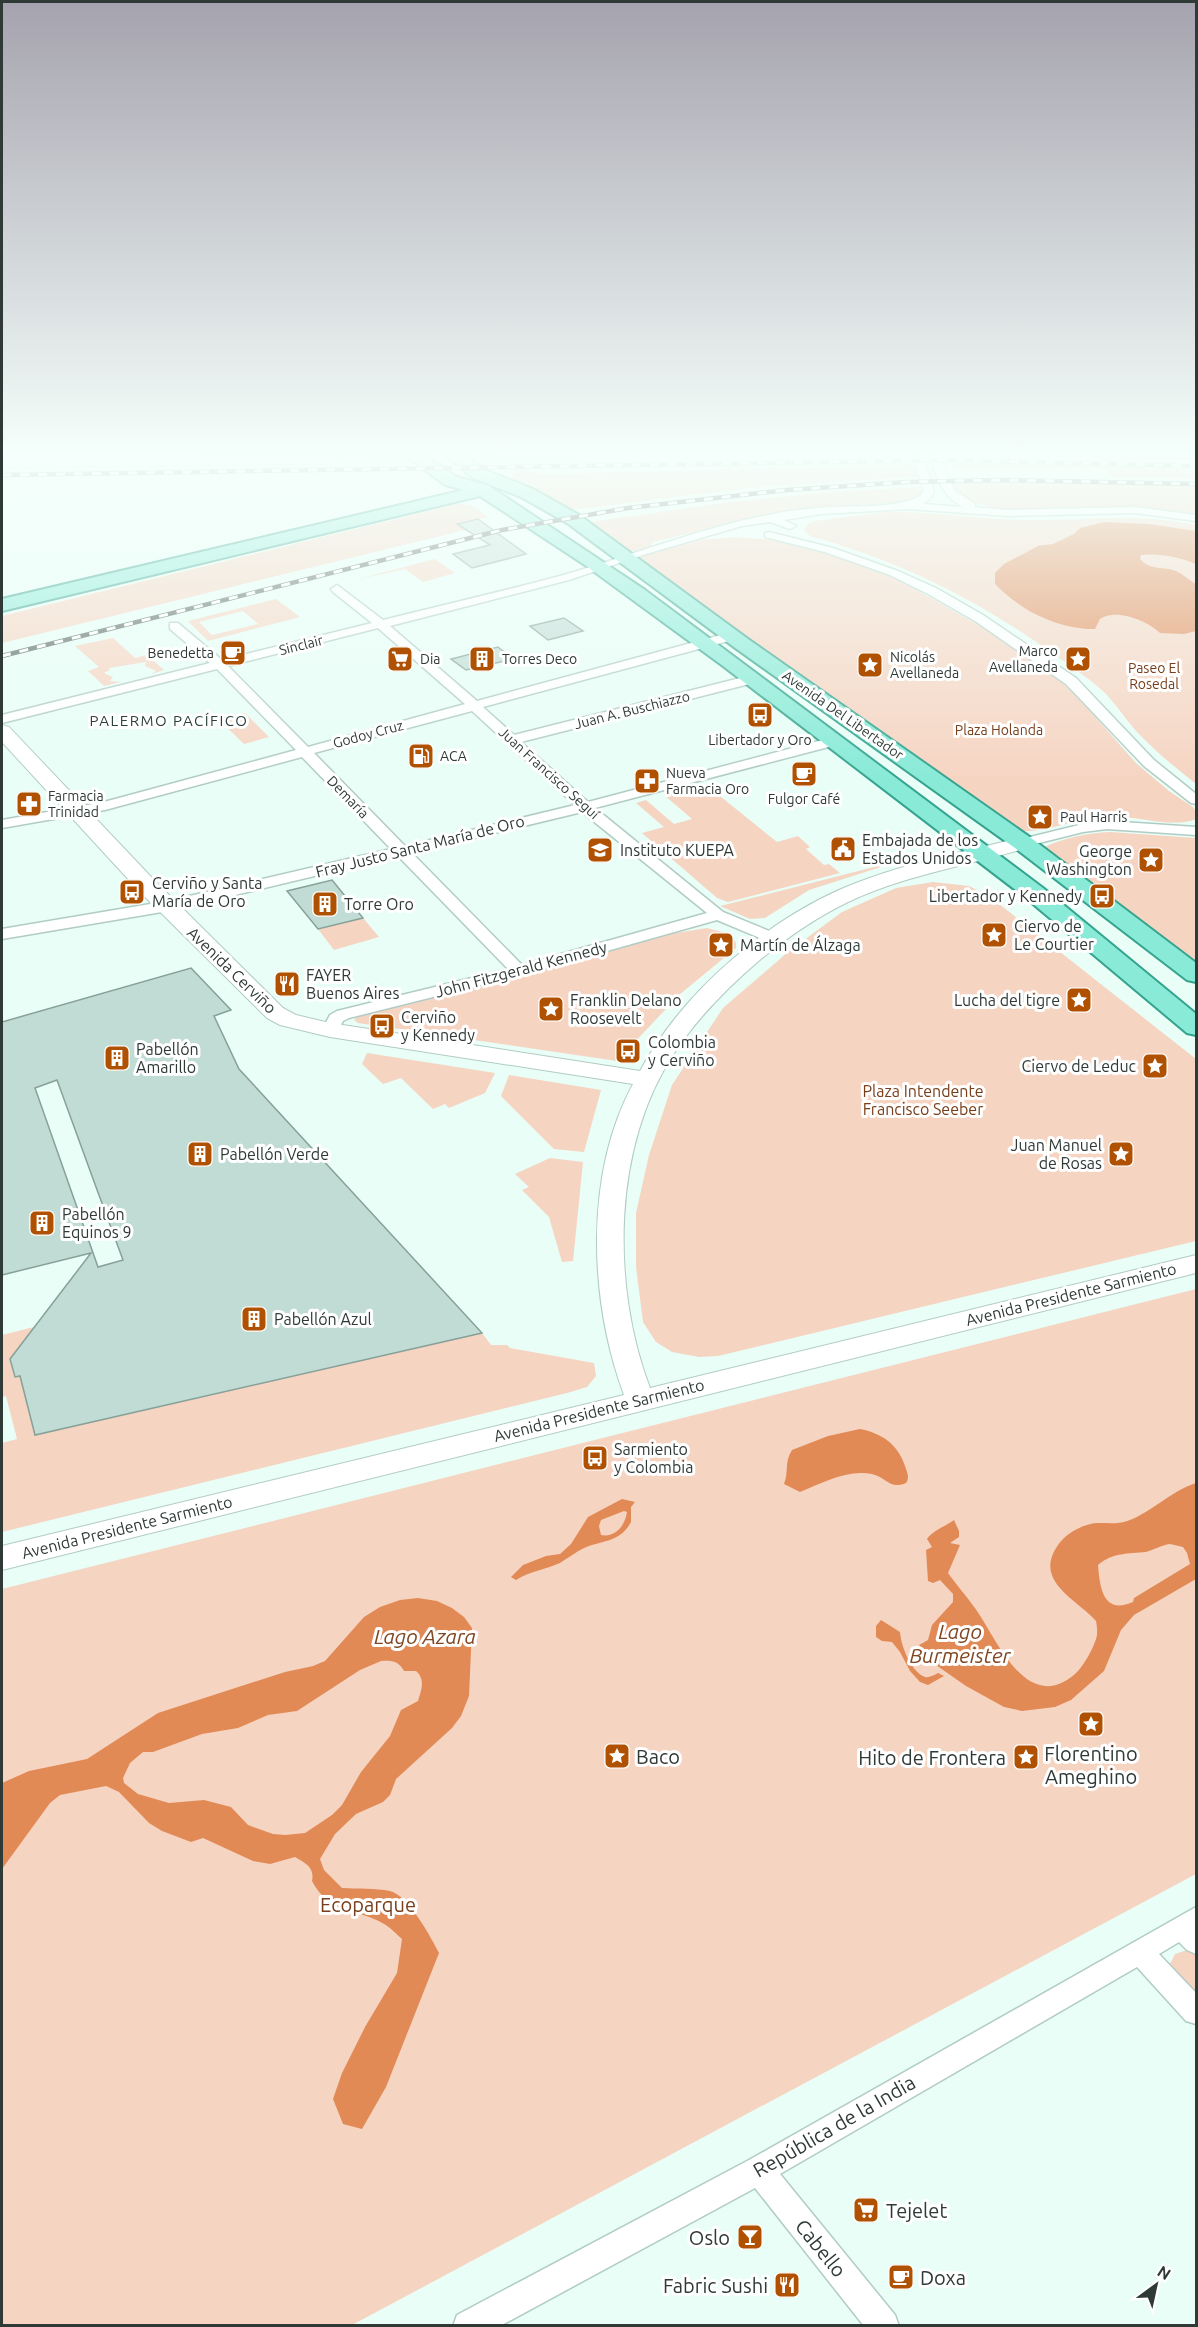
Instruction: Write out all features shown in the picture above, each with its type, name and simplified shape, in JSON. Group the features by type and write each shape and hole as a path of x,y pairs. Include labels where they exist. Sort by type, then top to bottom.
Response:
{"main road":[{"path":"2,605 171,565"},
{"name":"Avenida Del Libertador","path":"596,565 835,741 984,855 1138,975 1197,1027"},
{"name":"Avenida Del Libertador","path":"634,565 1023,843 1197,975"},
{"name":"Avenida Cerviño","path":"2,731 148,887 265,1006 288,1020 330,1030 648,1079"},
{"path":"640,1399 623,1350 614,1294 611,1241 613,1191 632,1114 648,1079 688,1017 729,976 773,938 817,909 892,877 984,855 1023,843"},
{"name":"Avenida Del Libertador","path":"1138,975 1197,1010"},
{"name":"Avenida Presidente Sarmiento","path":"2,1558 640,1399 1197,1264"}],"street":[{"name":"Sinclair","path":"2,719 382,624 606,565"},
{"path":"871,565 932,591 1045,662 1091,699 1149,763 1197,800"},
{"name":"Juan Francisco Seguí","path":"337,589 382,624 475,705 584,807 718,915 773,938"},
{"name":"Demaría","path":"174,626 220,665 519,971"},
{"name":"Godoy Cruz","path":"2,824 105,806 732,636"},
{"name":"Juan A. Buschiazzo","path":"512,740 752,680"},
{"name":"Fray Justo Santa María de Oro","path":"2,934 168,906 402,852 835,741"},
{"path":"1023,843 1083,828 1107,825 1197,831"},
{"name":"John Fitzgerald Kennedy","path":"330,1030 331,1024 343,1014 519,971 718,915"},
{"name":"República de la India","path":"468,2325 759,2170 1140,1952 1192,1929"},
{"path":"1140,1952 1197,2012"},
{"name":"Cabello","path":"759,2170 884,2325"}],"green space":[{"path":"211,565 323,565 2,643 2,616"},
{"path":"413,565 443,565 455,573 423,582 405,569 354,580"},
{"name":"Plaza Holanda","path":"645,565 861,565 899,580 987,630 1050,672 1075,694 1136,763 1169,791 1193,807 1196,812 1196,819 1176,823 1107,816 1030,831 1006,828"},
{"name":"Paseo El Rosedal","path":"893,565 1196,565 1196,784 1145,740 1103,691 1078,671 995,616"},
{"path":"276,599 300,617 208,641 188,621","holes":["243,611 258,624 212,635 199,622"]},
{"path":"113,638 135,658 147,655 164,670 151,674 156,671 145,666 146,662 109,668 110,670 104,673 113,677 110,681 121,682 104,686 88,671 99,667 75,646"},
{"path":"245,713 269,737 244,744 219,720"},
{"path":"705,784 777,842 798,836 810,847 806,849 824,865 829,864 840,873 728,902 717,898 642,833 664,827 636,803 646,800 674,824 692,819 664,795"},
{"path":"1110,832 1196,838 1196,970 1043,851 1044,847 1068,839"},
{"path":"906,859 809,890 765,918 750,919 720,906"},
{"name":"Plaza Intendente Francisco Seeber","path":"933,882 969,886 989,896 1196,1059 1196,1241 718,1356 699,1357 672,1352 656,1342 643,1322 636,1267 636,1213 649,1155 672,1085 723,1008 788,952 842,912 896,888"},
{"path":"363,918 379,937 334,950 318,929"},
{"path":"707,928 730,934 736,943 736,948 679,995 617,1061 358,1023 354,1020 357,1017 676,933"},
{"path":"367,1053 495,1073 485,1093 449,1108 445,1104 433,1109 401,1078 383,1084 362,1064"},
{"path":"509,1075 601,1090 584,1152 554,1149 501,1096"},
{"path":"550,1158 583,1162 573,1261 562,1262 549,1217 522,1190 529,1187 515,1174"},
{"name":"Ecoparque","path":"1196,1289 1196,1874 352,2325 2,2325 2,1589"},
{"path":"34,1327 10,1360 15,1377 20,1376 35,1435 482,1333 491,1345 507,1345 510,1348 594,1363 596,1376 587,1387 567,1393 2,1532 2,1443 17,1439 6,1396 2,1397 2,1335"},
{"path":"1190,1949 1196,1956 1196,1999 1168,1968 1175,1954"}],"water":[{"path":"1003,565 1147,565 1176,571 1196,584 1196,631 1184,634 1160,633 1140,620 1123,615 1100,619 1095,629 1067,626 1041,617 1005,594 995,584 995,573"},
{"path":"860,1429 875,1433 893,1446 907,1470 906,1483 896,1485 872,1474 853,1473 800,1492 784,1484 788,1459 792,1450 828,1436"},
{"name":"Lago Burmeister","path":"1196,1483 1196,1579 1134,1615 1121,1630 1104,1671 1071,1700 1055,1707 1022,1711 1004,1707 966,1686 933,1663 919,1645 928,1640 932,1625 953,1602 953,1594 940,1580 933,1583 928,1581 926,1550 932,1547 927,1539 929,1536 954,1520 959,1537 950,1543 960,1545 948,1573 1017,1671 1030,1681 1043,1686 1058,1684 1075,1674 1093,1648 1097,1637 1096,1621 1060,1588 1054,1579 1050,1569 1058,1545 1083,1526 1096,1523 1119,1523 1133,1519","holes":["1170,1544 1183,1547 1190,1564 1134,1598 1133,1602 1115,1605 1105,1597 1098,1565 1104,1561 1115,1556 1146,1552"]},
{"path":"622,1499 635,1502 631,1507 631,1522 622,1534 584,1548 560,1563 516,1580 511,1577 523,1565 546,1556 560,1554 571,1544 588,1517","holes":["624,1511 627,1512 624,1522 615,1533 601,1535 599,1526 601,1520"]},
{"name":"Lago Azara","path":"418,1598 437,1601 464,1617 472,1628 469,1696 461,1716 452,1728 396,1779 390,1795 383,1802 356,1814 335,1834 320,1859 324,1870 342,1888 384,1890 397,1894 411,1908 439,1953 386,2087 362,2129 343,2124 333,2099 342,2073 365,2027 397,1973 402,1939 384,1924 327,1900 312,1881 311,1869 295,1857 270,1864 253,1861 203,1838 191,1842 162,1831 149,1823 119,1792 106,1786 60,1795 50,1803 2,1869 2,1783 29,1771 87,1759 158,1713 325,1661 364,1617 380,1607 400,1600","holes":["385,1661 400,1665 404,1671 416,1671 419,1674 422,1685 418,1701 401,1710 390,1736 361,1772 342,1805 332,1815 305,1833 273,1834 248,1825 231,1807 204,1800 169,1803 138,1794 124,1783 123,1778 130,1763 143,1752 153,1752 202,1734 238,1728 268,1715 297,1711 360,1670"]},
{"path":"881,1620 900,1632 907,1657 920,1674 925,1677 938,1673 944,1676 928,1685 920,1682 910,1671 892,1642 882,1641 876,1637 876,1626"}],"building":[{"path":"467,565 485,565 472,568"},
{"path":"564,618 583,631 548,640 530,626"},
{"name":"Torres Deco","path":"498,647 513,659 466,670 451,659"},
{"name":"Torre Oro","path":"332,880 363,918 318,929 287,891"},
{"path":"191,968 231,1010 214,1016 239,1069 482,1333 35,1435 20,1376 15,1377 10,1359 91,1253 2,1275 2,1022","holes":["57,1080 123,1260 98,1267 35,1088"]}],"railway":[{"path":"2,656 365,565"}],"place":[{"name":"Benedetta","path":"233,653"},
{"name":"Dia","path":"400,659"},
{"name":"Torres Deco","path":"482,659"},
{"name":"Marco Avellaneda","path":"1078,659"},
{"name":"Nicolás Avellaneda","path":"870,665"},
{"name":"Libertador y Oro","path":"760,715"},
{"name":"ACA","path":"421,756"},
{"name":"Fulgor Café","path":"804,774"},
{"name":"Nueva Farmacia Oro","path":"647,781"},
{"name":"Farmacia Trinidad","path":"29,804"},
{"name":"Paul Harris","path":"1040,817"},
{"name":"Embajada de los Estados Unidos","path":"843,849"},
{"name":"Instituto KUEPA","path":"600,850"},
{"name":"George Washington","path":"1151,860"},
{"name":"Cerviño y Santa María de Oro","path":"132,892"},
{"name":"Libertador y Kennedy","path":"1102,896"},
{"name":"Torre Oro","path":"325,904"},
{"name":"Ciervo de Le Courtier","path":"994,935"},
{"name":"Martín de Álzaga","path":"721,945"},
{"name":"FAYER Buenos Aires","path":"287,984"},
{"name":"Lucha del tigre","path":"1079,1000"},
{"name":"Franklin Delano Roosevelt","path":"551,1009"},
{"name":"Cerviño y Kennedy","path":"382,1026"},
{"name":"Colombia y Cerviño","path":"628,1051"},
{"name":"Pabellón Amarillo","path":"117,1058"},
{"name":"Ciervo de Leduc","path":"1155,1066"},
{"name":"Pabellón Verde","path":"200,1154"},
{"name":"Juan Manuel de Rosas","path":"1121,1154"},
{"name":"Pabellón Equinos 9","path":"42,1223"},
{"name":"Pabellón Azul","path":"254,1319"},
{"name":"Sarmiento y Colombia","path":"595,1458"},
{"name":"Florentino Ameghino","path":"1091,1724"},
{"name":"Baco","path":"617,1756"},
{"name":"Hito de Frontera","path":"1026,1757"},
{"name":"Tejelet","path":"866,2210"},
{"name":"Oslo","path":"750,2237"},
{"name":"Doxa","path":"901,2277"},
{"name":"Fabric Sushi","path":"787,2285"}],"district":[{"name":"PALERMO PACÍFICO","path":"169,720"}]}
